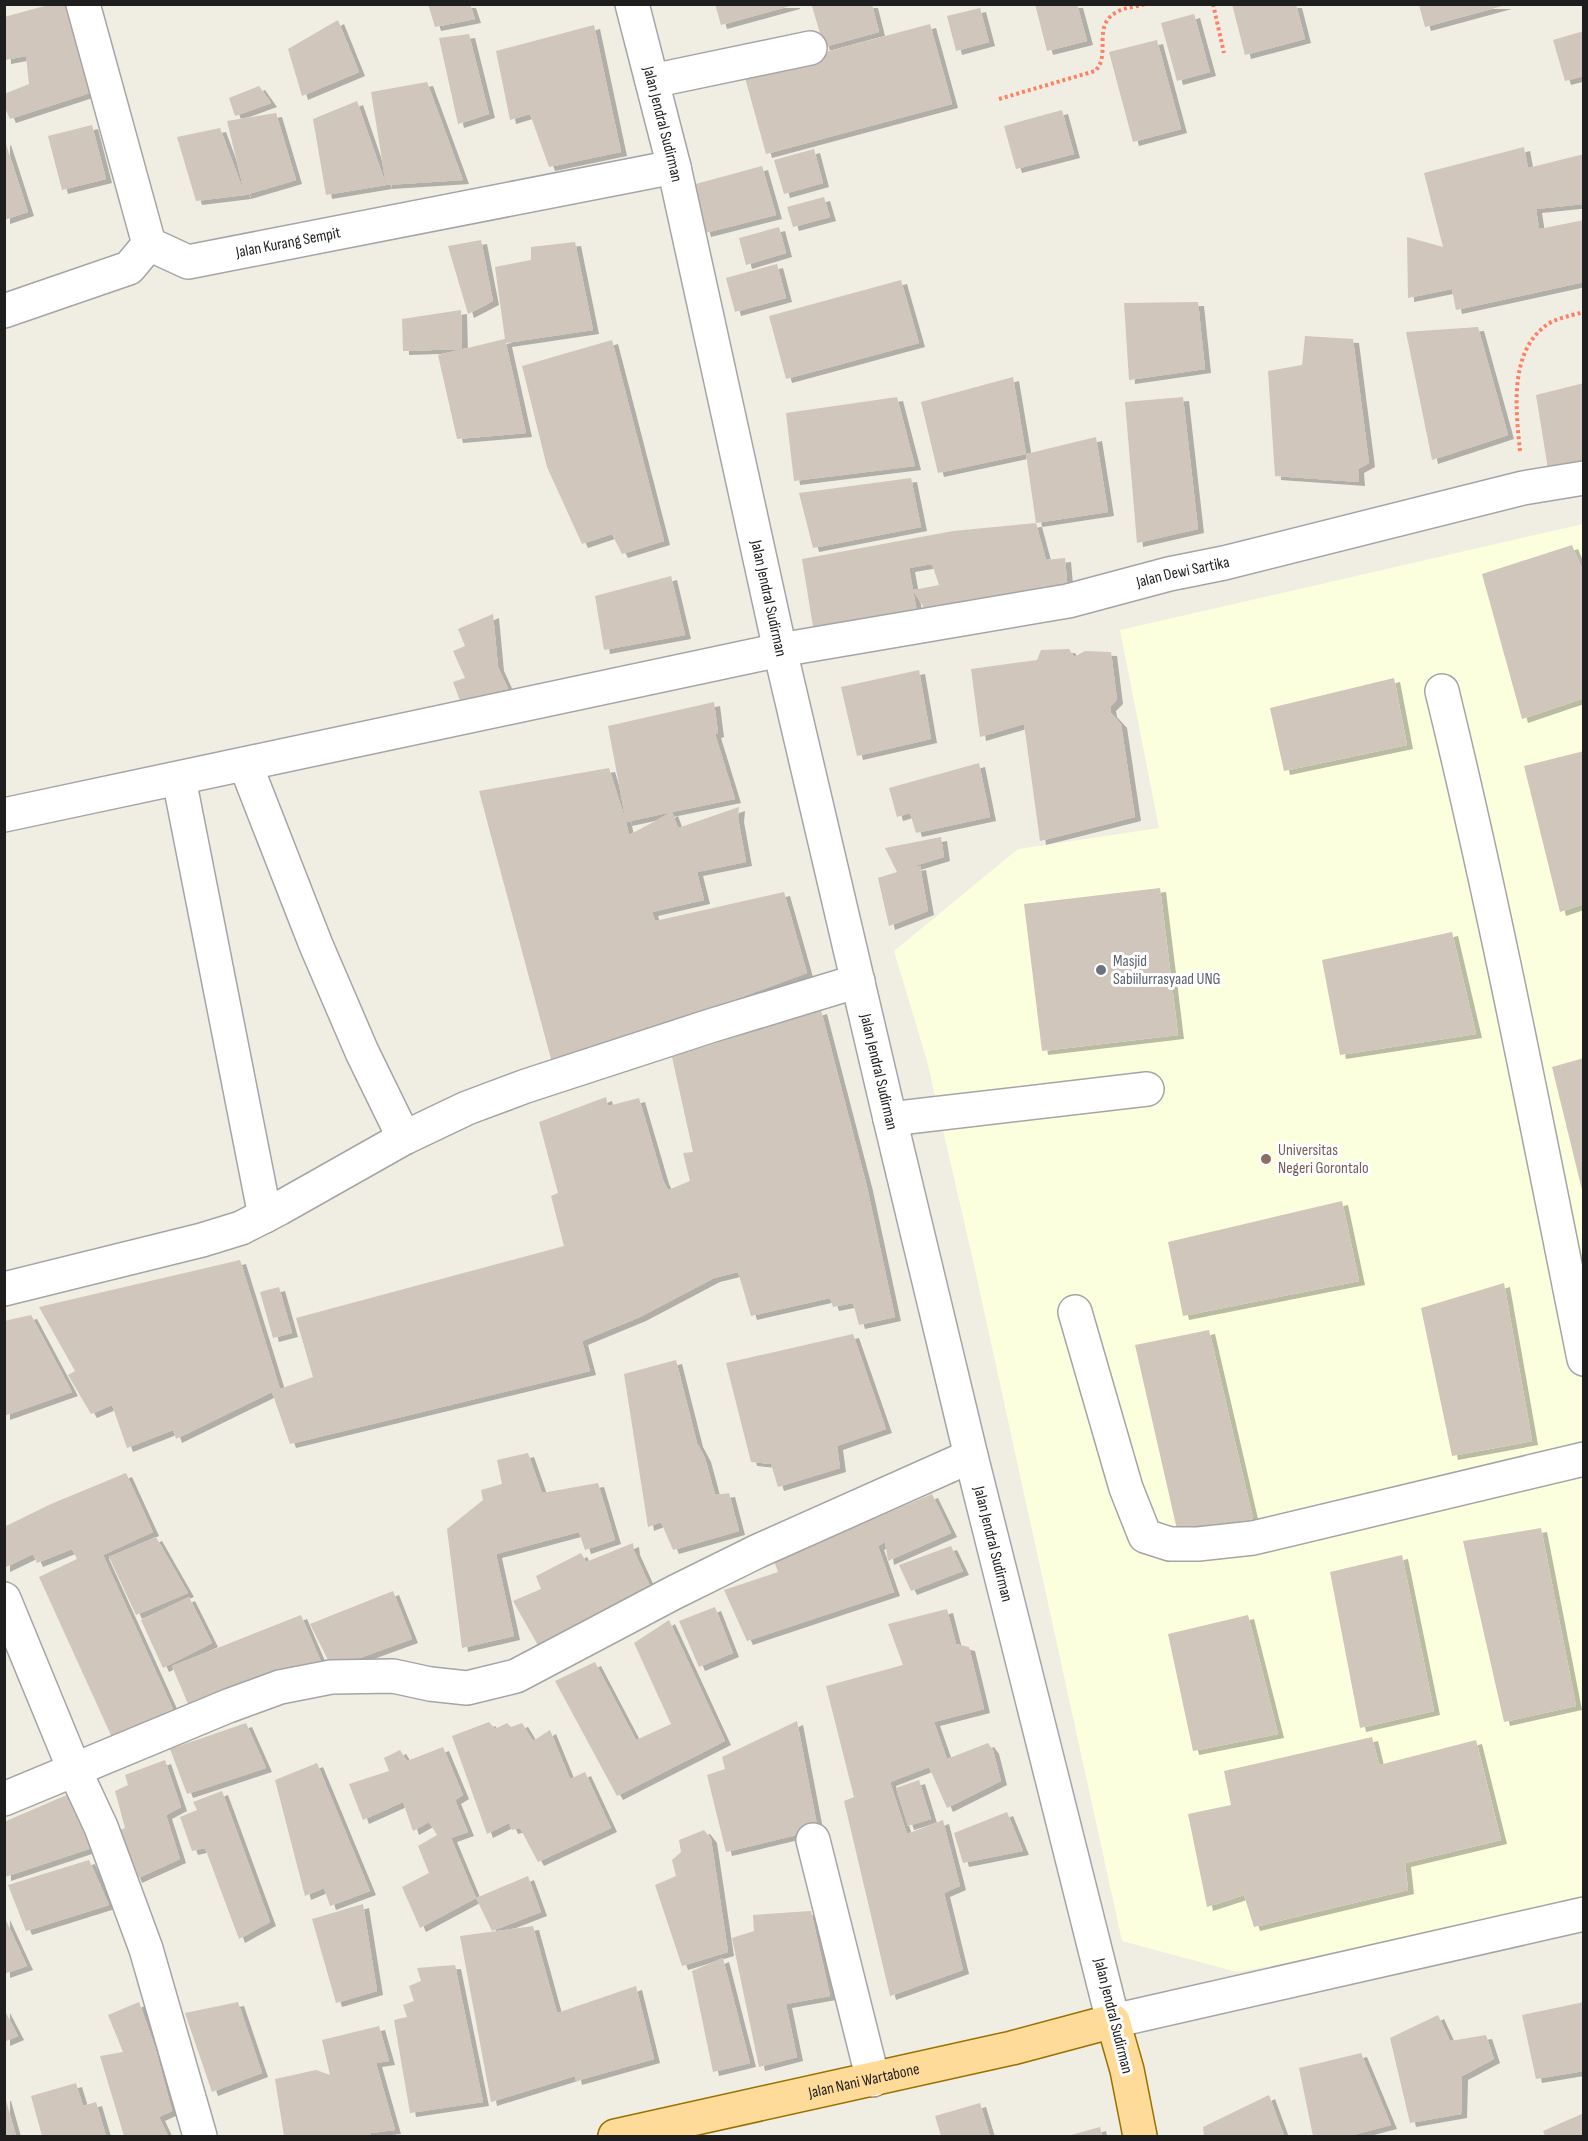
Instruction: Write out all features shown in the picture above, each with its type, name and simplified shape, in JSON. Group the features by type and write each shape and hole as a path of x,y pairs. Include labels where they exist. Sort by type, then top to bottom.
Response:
{"main road":[{"name":"Jalan Nani Wartabone","path":"615,2136 1012,2048 1113,2020"},
{"name":"Jalan Jendral Sudirman","path":"1113,2020 1127,2070 1140,2136"}],"street":[{"path":"4,311 129,268 149,244 84,4"},
{"name":"Jalan Jendral Sudirman","path":"632,4 674,167 780,650 890,1119 971,1456 1113,2020"},
{"path":"652,81 810,48"},
{"name":"Jalan Kurang Sempit","path":"149,244 188,262 674,167"},
{"name":"Jalan Dewi Sartika","path":"4,815 246,766 780,650 1068,601 1169,574 1224,563 1524,488 1584,478"},
{"path":"1442,691 1491,902 1584,1359"},
{"path":"246,766 316,945 362,1052 404,1138"},
{"path":"179,779 265,1216"},
{"path":"4,1289 241,1228 404,1138 467,1108 526,1086 710,1026 858,981"},
{"path":"890,1119 1147,1089"},
{"path":"1075,1312 1126,1488 1145,1536 1170,1544 1198,1544 1253,1538 1584,1459"},
{"path":"4,1799 228,1706 280,1687 331,1677 393,1676 430,1684 467,1688 516,1676 758,1551 971,1456"},
{"path":"4,1599 74,1769 101,1827 146,1949 200,2136"},
{"path":"813,1840 873,2080"},
{"path":"1113,2020 1584,1914"}],"path":[{"path":"999,99 1095,72 1103,60 1102,31 1107,21 1116,12 1145,4"},
{"path":"1213,4 1224,53"},
{"path":"1524,488 1517,395 1520,367 1531,340 1545,325 1583,312"}],"shaded area":[{"name":"Universitas Negeri Gorontalo","path":"1583,524 1583,1911 1237,1972 1122,1941 972,1256 927,1061 894,951 1018,849 1159,828 1120,630"}],"building":[{"path":"52,4 77,4 102,89 10,119 4,106 4,94 29,84 26,56 5,60 4,17"},
{"path":"428,4 470,4 475,19 435,27"},
{"path":"715,4 794,4 794,5 721,25"},
{"path":"817,4 872,4 879,32 824,47 812,6"},
{"path":"1035,4 1077,4 1087,41 1047,51"},
{"path":"1232,4 1296,4 1305,39 1245,55"},
{"path":"1419,5 1506,5 1425,27"},
{"path":"980,8 989,42 956,51 947,16"},
{"path":"1194,14 1210,72 1177,81 1161,23"},
{"path":"338,20 359,72 302,96 288,49"},
{"path":"930,24 952,104 766,154 744,74"},
{"path":"594,25 621,152 549,167 530,114 510,120 496,51"},
{"path":"1584,31 1584,76 1565,81 1553,40"},
{"path":"469,34 489,114 458,124 439,38"},
{"path":"1157,40 1181,129 1133,142 1109,52"},
{"path":"427,82 463,180 386,185 371,92"},
{"path":"259,86 271,103 235,116 229,98"},
{"path":"357,101 386,185 326,195 313,119"},
{"path":"1062,110 1074,154 1016,169 1004,126"},
{"path":"276,113 296,180 245,195 227,121"},
{"path":"92,125 106,179 62,190 48,136"},
{"path":"220,128 245,195 196,201 177,137"},
{"path":"4,142 28,212 4,220"},
{"path":"1524,147 1528,168 1584,154 1584,204 1536,209 1539,229 1584,220 1584,282 1456,310 1452,289 1408,298 1407,237 1443,247 1424,173"},
{"path":"814,149 823,183 784,194 774,160"},
{"path":"762,166 776,215 705,233 692,185"},
{"path":"824,197 830,217 793,227 787,207"},
{"path":"779,227 786,253 746,265 739,238"},
{"path":"481,240 493,301 468,314 448,246"},
{"path":"575,242 593,330 506,343 526,433 457,439 438,355 505,339 495,267 531,260 531,247"},
{"path":"777,264 786,298 735,312 726,278"},
{"path":"901,280 919,343 786,379 769,316"},
{"path":"1198,302 1205,369 1129,380 1124,303"},
{"path":"461,310 462,349 403,351 402,319"},
{"path":"1478,327 1508,435 1432,460 1406,332"},
{"path":"1305,336 1353,339 1369,463 1358,469 1359,482 1275,476 1268,371 1302,365"},
{"path":"612,340 664,541 622,554 612,534 582,544 547,467 522,366"},
{"path":"1013,377 1026,454 938,473 921,402"},
{"path":"1584,383 1584,464 1548,469 1536,395"},
{"path":"897,397 915,466 794,481 786,413"},
{"path":"1183,397 1198,529 1137,543 1125,402"},
{"path":"1096,437 1108,512 1036,523 1026,454"},
{"path":"911,478 921,527 813,548 799,493"},
{"path":"1036,523 1046,560 1065,558 1068,592 932,621 913,590 919,623 815,639 802,559 953,531","holes":["932,564 939,585 913,590 909,568"]},
{"path":"1572,545 1584,574 1584,698 1522,719 1482,574"},
{"path":"671,576 685,635 604,650 595,596"},
{"path":"493,614 498,667 510,693 462,706 453,682 465,678 453,651 465,646 458,629"},
{"path":"1069,649 1074,657 1085,651 1111,652 1117,700 1110,707 1111,713 1121,724 1135,817 1040,841 1024,724 980,737 971,669 1037,660 1041,650"},
{"path":"919,670 931,739 857,756 841,687"},
{"path":"1394,678 1407,745 1284,771 1270,708"},
{"path":"714,702 718,733 715,734 735,799 626,822 608,726"},
{"path":"1584,751 1584,904 1560,912 1524,766"},
{"path":"979,763 990,817 916,833 910,813 897,817 889,788"},
{"path":"609,768 629,835 672,812 678,828 739,807 738,818 746,862 697,872 704,900 652,912 655,921 784,892 807,973 687,1017 555,1074 479,791"},
{"path":"941,837 944,857 908,868 920,866 928,911 889,926 878,878 897,872 885,848"},
{"name":"Masjid Sabiilurrasyaad UNG","path":"1160,888 1178,1035 1042,1051 1024,904"},
{"path":"1452,932 1476,1034 1340,1055 1322,960"},
{"path":"821,1010 867,1187 895,1317 859,1325 853,1303 833,1307 830,1298 751,1316 738,1272 714,1278 640,1317 582,1341 590,1371 290,1444 272,1392 176,1439 173,1430 127,1448 112,1405 91,1414 68,1375 75,1371 39,1307 240,1260 280,1389 313,1377 296,1318 564,1246 551,1196 558,1193 539,1122 606,1097 608,1106 639,1098 668,1190 690,1181 683,1153 693,1152 672,1057"},
{"path":"1584,1058 1584,1194 1583,1194 1552,1067"},
{"path":"1342,1201 1359,1281 1183,1316 1168,1242"},
{"path":"1504,1283 1532,1441 1452,1456 1421,1308"},
{"path":"279,1287 292,1333 273,1338 260,1292"},
{"path":"31,1315 72,1392 4,1416 4,1321"},
{"path":"1209,1330 1253,1519 1178,1534 1135,1345"},
{"path":"853,1334 886,1429 837,1446 840,1468 778,1487 771,1464 751,1462 726,1363"},
{"path":"676,1360 697,1443 705,1458 715,1495 729,1493 739,1531 673,1550 661,1522 648,1527 624,1374"},
{"path":"528,1453 542,1493 598,1483 615,1540 585,1550 579,1532 496,1554 514,1636 462,1648 447,1529 483,1500 481,1490 502,1484 497,1460"},
{"path":"126,1473 153,1532 103,1555 177,1718 115,1744 39,1577 77,1559 72,1549 37,1563 33,1554 4,1568 4,1527 51,1504"},
{"path":"932,1494 951,1533 888,1561 885,1542 878,1546 894,1592 747,1641 724,1590 778,1572 774,1561"},
{"path":"1541,1528 1576,1706 1504,1722 1463,1541"},
{"path":"156,1537 188,1593 136,1615 109,1557"},
{"path":"633,1543 634,1551 655,1597 540,1649 513,1601 541,1589 536,1576 581,1553 586,1562"},
{"path":"951,1546 963,1571 911,1591 899,1565"},
{"path":"1402,1555 1434,1711 1360,1728 1330,1572"},
{"path":"393,1591 412,1639 332,1668 310,1624"},
{"path":"189,1597 212,1643 163,1668 141,1620"},
{"path":"715,1607 733,1653 699,1667 679,1621"},
{"path":"947,1609 956,1644 969,1647 984,1709 934,1722 947,1759 988,1743 993,1750 1001,1781 947,1808 929,1767 890,1782 907,1834 943,1820 960,1886 944,1893 963,1970 890,1996 844,1801 854,1797 826,1686 903,1665 888,1624"},
{"path":"301,1615 322,1664 193,1716 172,1666"},
{"path":"1248,1615 1278,1734 1193,1751 1168,1634"},
{"path":"669,1620 725,1741 617,1796 555,1681 595,1662 636,1740 671,1724 634,1643"},
{"path":"797,1721 818,1830 726,1852 707,1775 725,1769 722,1757"},
{"path":"489,1722 495,1729 507,1723 511,1727 522,1723 533,1741 550,1730 570,1779 585,1772 611,1828 538,1862 520,1828 512,1830 509,1823 487,1834 452,1736"},
{"path":"246,1723 266,1768 187,1794 170,1749"},
{"path":"1372,1737 1379,1765 1476,1740 1501,1840 1405,1863 1408,1890 1254,1927 1244,1895 1207,1907 1188,1814 1231,1805 1224,1771"},
{"path":"443,1747 463,1795 455,1800 468,1832 451,1838 476,1898 420,1928 402,1887 429,1873 418,1846 437,1835 429,1822 413,1831 403,1802 363,1820 349,1784 389,1771 384,1758 400,1750 407,1761"},
{"path":"165,1760 181,1807 166,1815 180,1859 136,1879 117,1831 125,1828 115,1791 128,1785 125,1775"},
{"path":"317,1763 370,1891 330,1906 324,1888 305,1896 275,1780"},
{"path":"919,1780 931,1819 908,1826 896,1788"},
{"path":"222,1791 270,1922 239,1939 205,1848 192,1851 180,1817 197,1810 193,1802"},
{"path":"69,1794 95,1847 5,1877 4,1822"},
{"path":"1007,1812 1023,1851 963,1863 954,1833"},
{"path":"704,1830 711,1839 728,1952 682,1966 655,1885 676,1876 672,1860 681,1852 679,1840"},
{"path":"89,1860 109,1905 26,1931 8,1885"},
{"path":"528,1876 541,1912 492,1931 476,1898"},
{"path":"363,1904 377,1991 336,2003 312,1919"},
{"path":"811,1911 830,1996 786,2004 797,2057 759,2067 732,1938 754,1931 753,1915"},
{"path":"4,1916 27,1966 4,1974"},
{"path":"533,1926 557,2013 636,1986 654,2059 576,2081 575,2076 491,2102 460,1936"},
{"path":"723,1958 750,2063 713,2072 692,1971"},
{"path":"455,1965 483,2102 410,2113 394,2020 407,2017 403,2005 414,2001 409,1986 421,1981 417,1968"},
{"path":"139,2002 155,2047 172,2111 159,2117 168,2136 124,2136 100,2056 123,2052 108,2015"},
{"path":"238,2002 262,2073 212,2092 185,2013"},
{"path":"1584,2002 1584,2071 1536,2079 1522,2015"},
{"path":"4,2009 18,2036 4,2042"},
{"path":"1438,2015 1450,2041 1486,2035 1494,2059 1462,2076 1461,2114 1410,2123 1390,2038"},
{"path":"379,2026 389,2061 376,2063 395,2130 370,2133 371,2136 284,2136 275,2079 316,2070 330,2075 322,2040"},
{"path":"1361,2053 1391,2125 1349,2136 1313,2136 1299,2068"},
{"path":"76,2083 83,2106 96,2102 106,2136 42,2136 31,2096"},
{"path":"1269,2095 1284,2136 1204,2136 1203,2127"},
{"path":"5,2097 16,2136 4,2136"},
{"path":"980,2103 990,2136 941,2136 935,2116"},
{"path":"1584,2113 1584,2136 1545,2136 1543,2131"},
{"path":"1100,2127 1102,2136 1071,2135"}],"place":[{"name":"Masjid Sabiilurrasyaad UNG","path":"1101,970"},
{"name":"Universitas Negeri Gorontalo","path":"1266,1159"}]}
